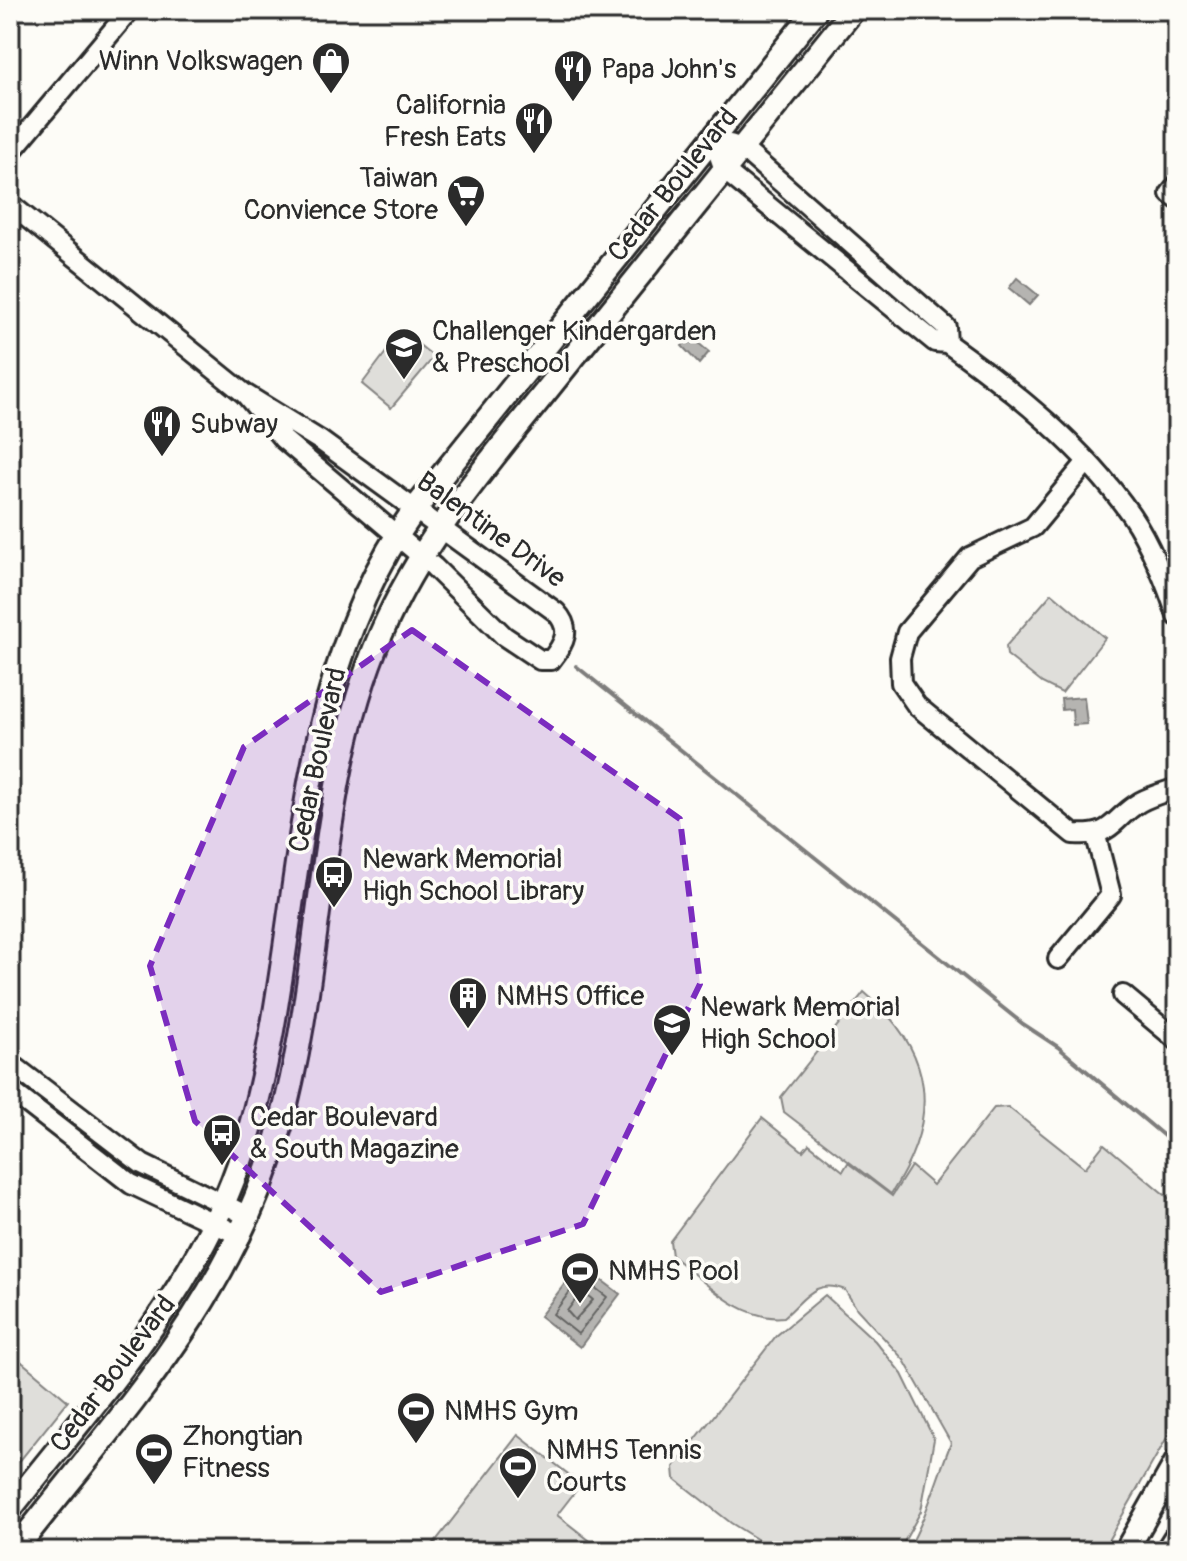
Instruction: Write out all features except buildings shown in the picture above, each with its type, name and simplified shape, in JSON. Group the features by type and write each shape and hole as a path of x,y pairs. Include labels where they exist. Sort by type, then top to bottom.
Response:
{"main road":[{"name":"Cedar Boulevard","path":"10,1509 167,1307 219,1214 259,1094 324,708 354,620 396,536 816,10"},
{"name":"Cedar Boulevard","path":"14,1551 179,1341 210,1294 245,1226 271,1159 289,1091 341,777 359,692 381,632 420,555 439,527 853,10"},
{"path":"1126,1551 1177,1461"},
{"path":"1167,1551 1177,1535"}],"street":[{"path":"10,153 130,10"},
{"path":"713,138 742,148 946,327 947,343"},
{"path":"713,138 724,170 935,342 947,343 1011,389 1086,463 1132,516 1177,616"},
{"path":"1177,185 1170,194 1177,199"},
{"name":"Balentine Drive","path":"10,204 245,394 321,441 556,612 565,622 566,635 561,648 551,660 540,660 527,654 420,555 283,439 245,394"},
{"path":"1086,463 1033,527 970,557 907,632 900,658 901,683 917,706 1054,822 1073,834 1096,836 1111,829 1137,803 1177,788"},
{"path":"1058,959 1111,895 1096,836"},
{"path":"1123,995 1177,1040"},
{"path":"10,1063 142,1164 219,1214"},
{"path":"10,1090 131,1184 245,1226"}],"highlighted area":[{"path":"412,630 680,819 700,984 583,1224 381,1292 195,1121 150,966 244,747"}],"shaded area":[{"path":"402,331 434,357 391,408 362,384"},
{"path":"1052,593 1105,638 1062,693 1042,683 1007,655 1006,646"},
{"path":"864,992 888,1015 905,1038 917,1062 923,1087 923,1112 918,1138 891,1194 784,1112 781,1097"},
{"path":"1008,1107 1085,1168 1104,1144 1177,1205 1177,1420 1102,1551 907,1551 926,1512 951,1443 904,1360 857,1309 845,1290 826,1287 811,1292 784,1317 753,1313 724,1298 672,1256 670,1241 762,1118 803,1151 809,1144 843,1171 848,1163 892,1196 911,1166 933,1185 994,1108"},
{"path":"825,1295 875,1341 902,1374 934,1439 921,1511 899,1551 776,1551 731,1523 675,1479 674,1467 776,1336"},
{"path":"10,1352 68,1401 10,1473"},
{"name":"NMHS Tennis Courts","path":"518,1435 581,1484 557,1515 603,1551 428,1551"}],"water":[{"path":"1017,278 1038,295 1029,305 1009,288"},
{"path":"690,336 709,352 699,364 682,346"},
{"path":"1084,697 1087,724 1073,725 1072,709 1062,710 1061,699"},
{"name":"NMHS Pool","path":"580,1264 620,1294 580,1347 540,1316"}],"waterway":[{"path":"576,666 1023,1024 1058,1047 1177,1147"}],"place":[{"name":"Winn Volkswagen","path":"331,95"},
{"name":"Papa John's","path":"573,103"},
{"name":"California Fresh Eats","path":"534,155"},
{"name":"Taiwan Convience Store","path":"466,228"},
{"name":"Challenger Kindergarden & Preschool","path":"404,381"},
{"name":"Subway","path":"162,458"},
{"name":"Newark Memorial High School Library","path":"334,909"},
{"name":"NMHS Office","path":"468,1030"},
{"name":"Newark Memorial High School","path":"672,1057"},
{"name":"Cedar Boulevard & South Magazine","path":"222,1167"},
{"name":"NMHS Pool","path":"580,1305"},
{"name":"NMHS Gym","path":"416,1445"},
{"name":"Zhongtian Fitness","path":"154,1486"},
{"name":"NMHS Tennis Courts","path":"518,1500"}]}
